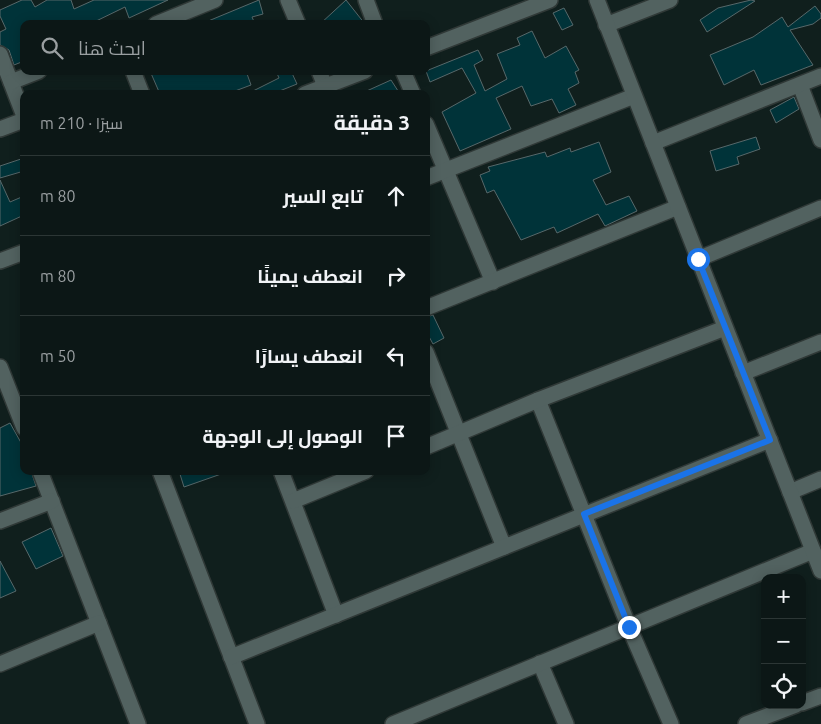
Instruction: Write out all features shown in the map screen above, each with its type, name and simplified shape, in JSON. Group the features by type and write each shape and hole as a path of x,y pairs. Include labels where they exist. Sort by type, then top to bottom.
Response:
{"street":[{"path":"166,20 215,0"},
{"path":"288,0 296,20"},
{"path":"366,0 374,20"},
{"path":"430,46 550,0"},
{"path":"597,0 821,571"},
{"path":"606,25 670,0"},
{"path":"0,54 20,106"},
{"path":"11,82 29,75"},
{"path":"135,75 140,90"},
{"path":"321,75 325,86"},
{"path":"315,90 354,75"},
{"path":"406,75 411,90"},
{"path":"653,142 821,76"},
{"path":"800,84 821,140"},
{"path":"430,176 634,96"},
{"path":"0,129 20,122"},
{"path":"430,133 493,282"},
{"path":"430,306 678,207"},
{"path":"698,259 821,208"},
{"path":"0,261 20,254"},
{"path":"430,445 538,400 726,328"},
{"path":"743,373 821,342"},
{"path":"430,362 504,547"},
{"path":"0,367 4,387 20,420"},
{"path":"538,400 629,627 671,724"},
{"path":"232,657 770,440"},
{"path":"42,475 138,724"},
{"path":"162,475 257,724"},
{"path":"283,475 336,615"},
{"path":"293,501 356,475"},
{"path":"790,492 821,480"},
{"path":"0,521 52,501"},
{"path":"393,724 813,551"},
{"path":"0,664 99,623"},
{"path":"540,663 566,724"},
{"path":"806,702 821,696"},
{"path":"746,724 785,709"}],"building":[{"path":"22,0 31,0 35,7 47,0 71,0 74,9 94,0 168,0 129,18 125,7 98,20 20,20 20,63 14,65 9,50 0,45 0,32 6,29 0,16 0,10"},
{"path":"259,0 263,14 252,17 253,20 211,20"},
{"path":"346,0 362,20 324,20"},
{"path":"751,0 755,1 707,32 700,20 718,8"},
{"path":"815,6 821,14 821,18 813,24 790,30 813,65 761,85 754,70 724,85 710,55 753,37 782,17 788,27"},
{"path":"564,8 573,25 562,30 553,13"},
{"path":"532,31 545,58 566,46 579,70 575,72 579,83 568,89 576,105 559,113 552,99 531,106 522,86 496,98 511,129 460,151 442,112 476,93 462,68 430,82 427,75 430,75 430,69 478,50 483,60 474,65 485,91 507,79 497,54 520,45 517,38"},
{"path":"152,75 247,75 251,85 238,90 158,90"},
{"path":"278,75 293,75 297,84 282,90 255,90 279,78"},
{"path":"391,80 397,90 369,90"},
{"path":"794,97 799,109 776,123 770,110"},
{"path":"756,137 760,149 737,157 739,164 716,171 710,151"},
{"path":"599,142 611,172 593,180 606,205 629,196 637,211 605,226 598,214 557,233 554,227 521,240 494,190 487,193 480,175 490,171 488,167 545,152 547,157 570,148 571,152"},
{"path":"20,159 20,172 0,178 0,166"},
{"path":"0,180 10,202 20,198 20,217 0,226"},
{"path":"433,315 444,338 433,344 430,338 430,316"},
{"path":"10,423 20,441 20,475 32,475 36,486 0,496 0,428"},
{"path":"180,475 218,475 184,487"},
{"path":"51,528 63,556 36,569 22,542"},
{"path":"0,561 16,591 0,598"}],"route":[{"path":"629,627 584,514 770,440 698,259"}]}
